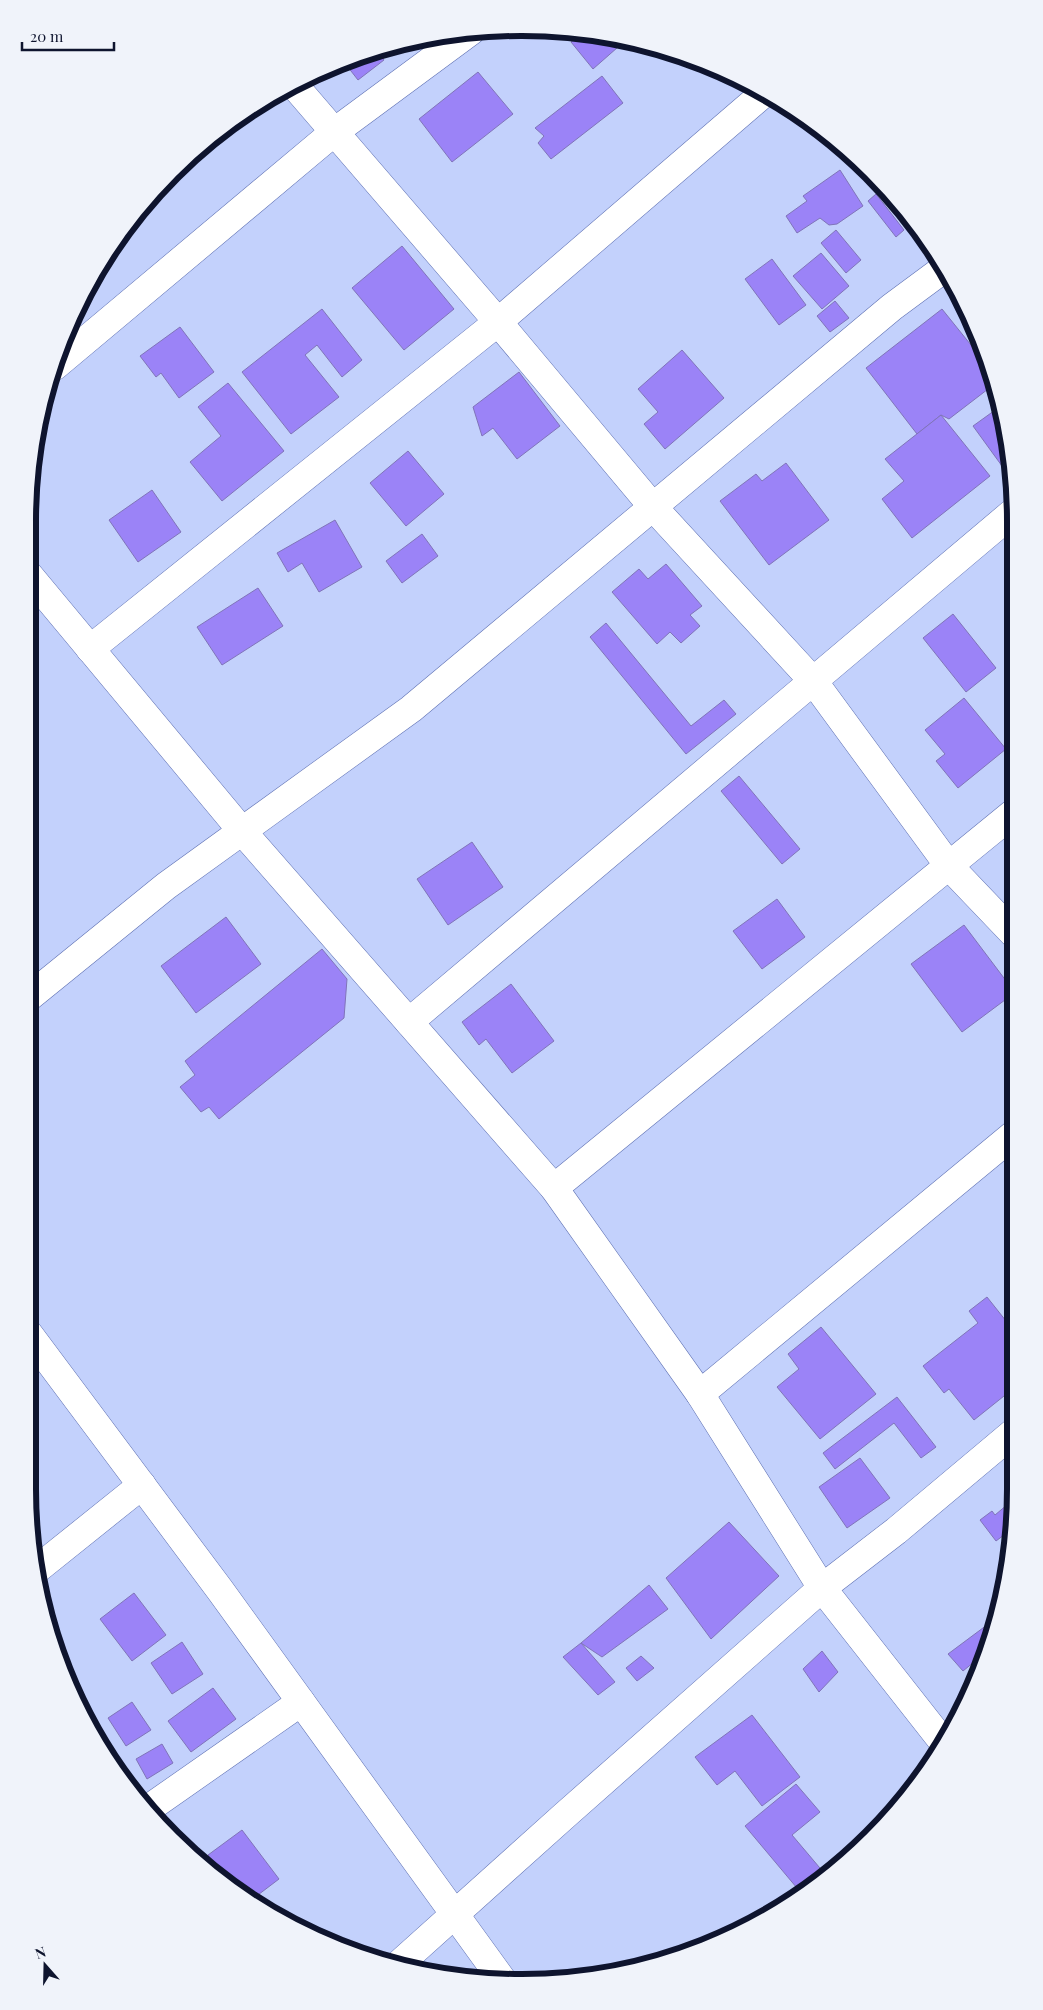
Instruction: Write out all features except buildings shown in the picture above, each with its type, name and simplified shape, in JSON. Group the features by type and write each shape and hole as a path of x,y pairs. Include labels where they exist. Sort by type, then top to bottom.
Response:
{"street":[{"path":"65,358 333,133 459,40"},
{"path":"299,91 333,133 498,322 653,507 814,682 949,866 1007,928"},
{"path":"90,649 498,322 758,98"},
{"path":"36,992 166,886 412,709 892,307 938,273"},
{"path":"409,1022 1007,518"},
{"path":"36,584 242,831 554,1188 700,1394 822,1588 939,1736"},
{"path":"554,1188 1007,818"},
{"path":"700,1394 1007,1140"},
{"path":"36,1344 301,1702 497,1973"},
{"path":"406,1959 822,1588 896,1531 1007,1438"},
{"path":"42,1565 142,1486"},
{"path":"154,1805 301,1702"}]}
